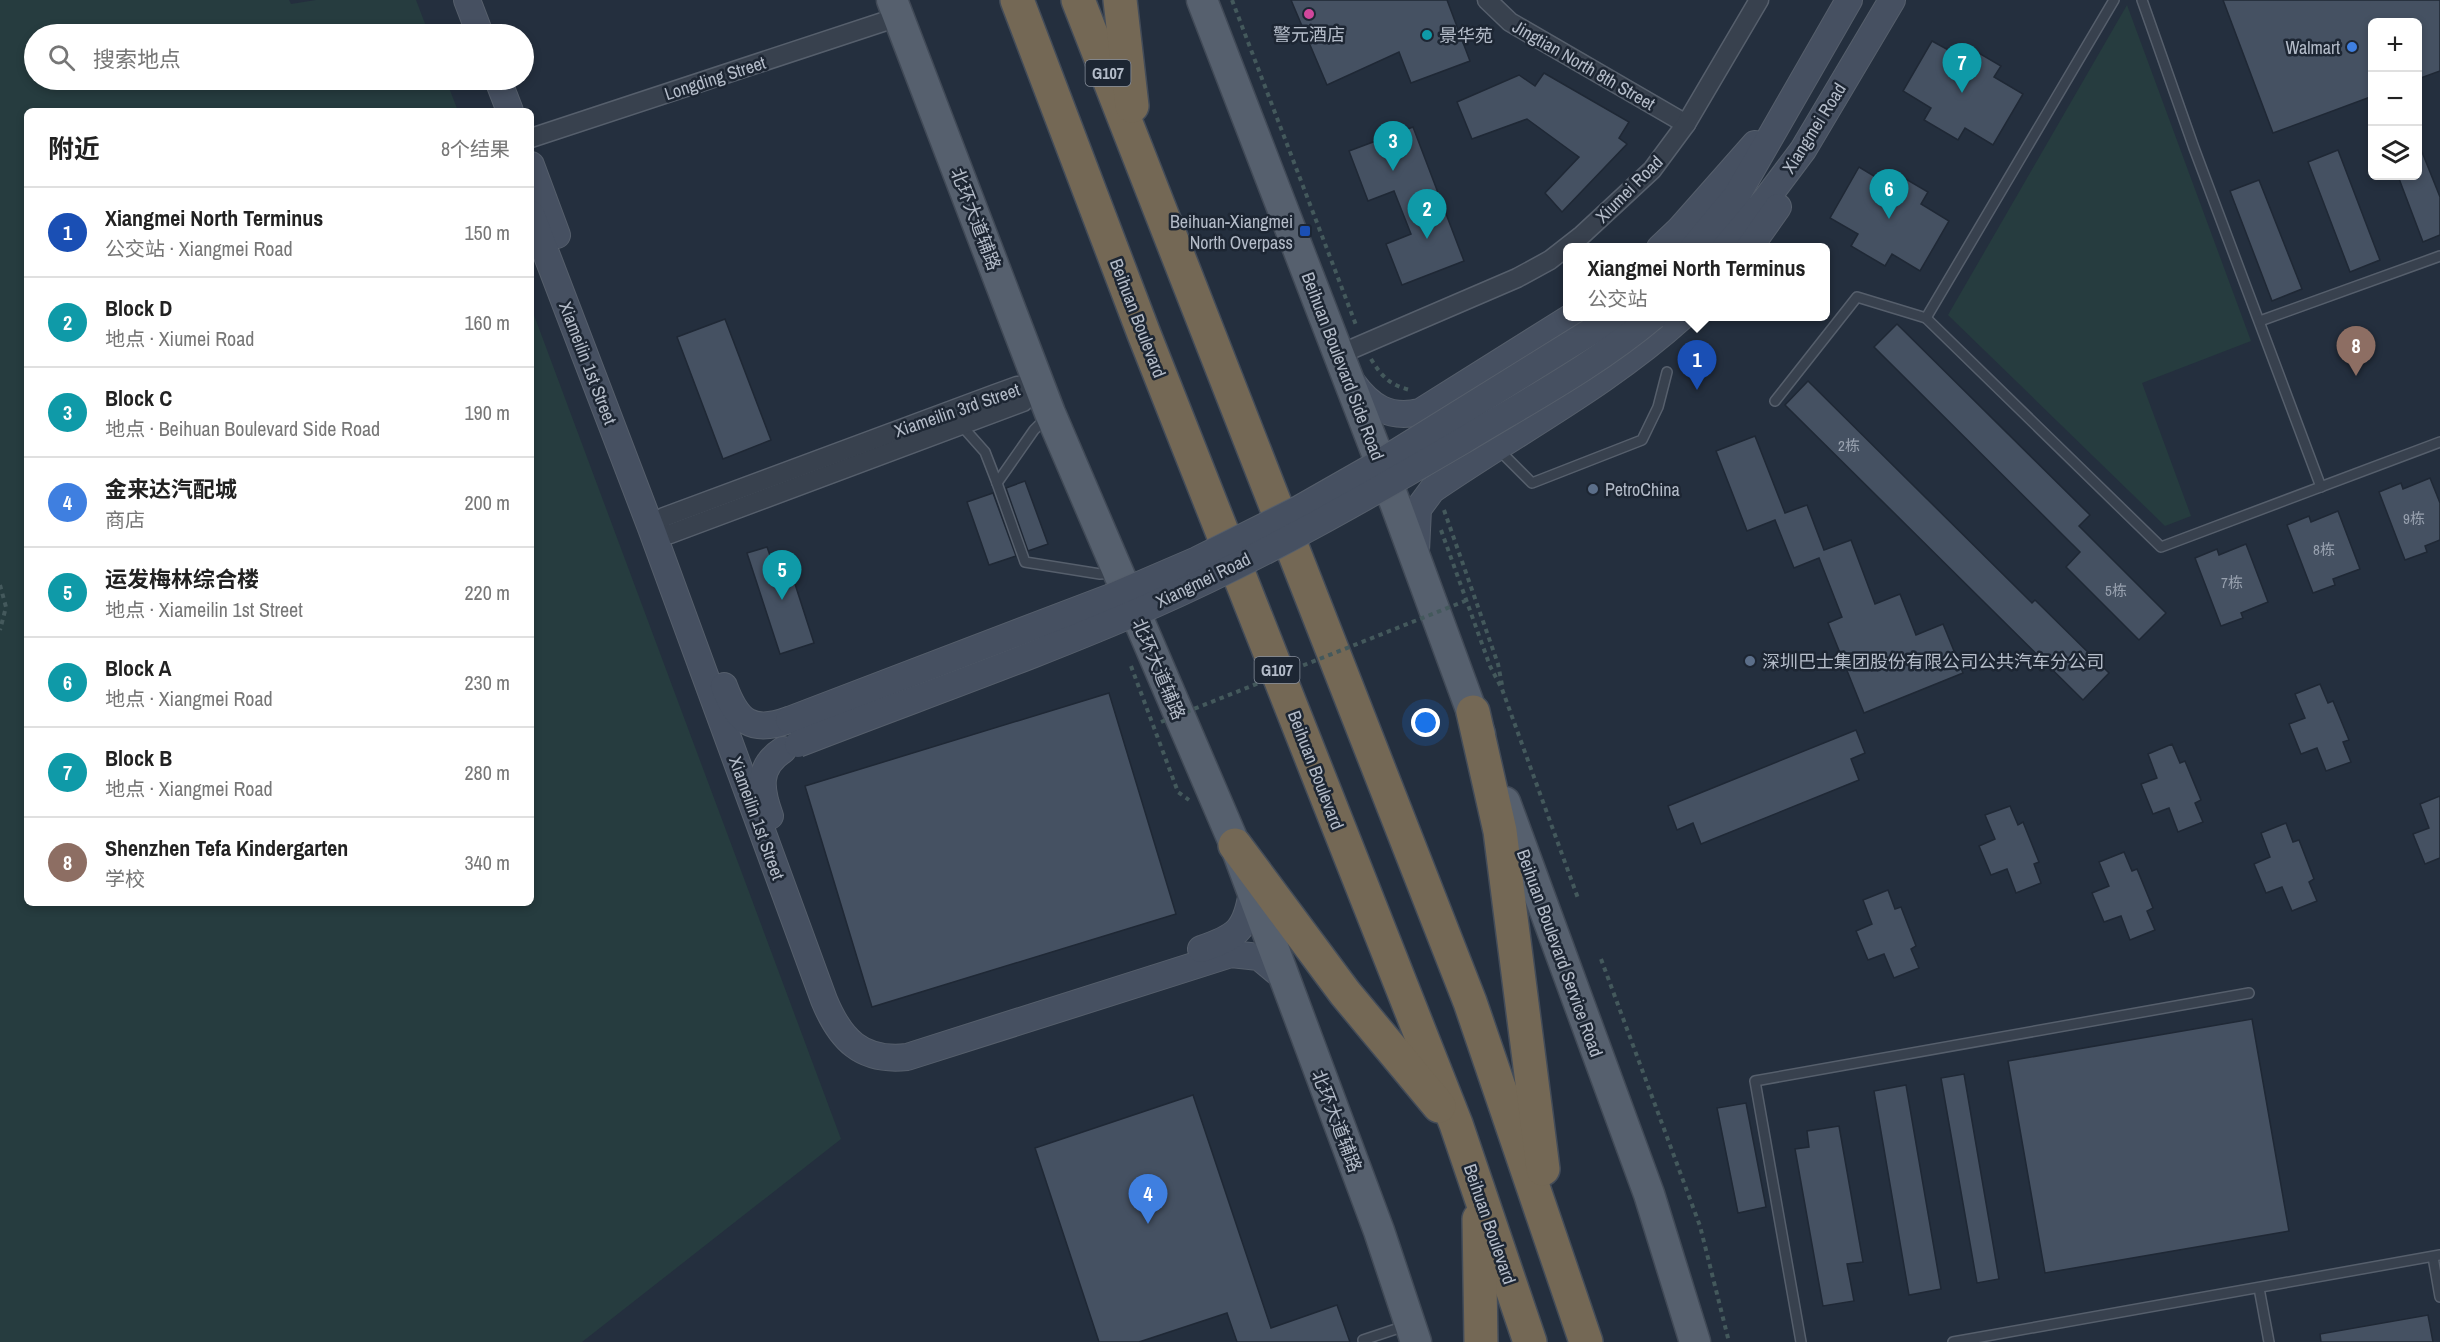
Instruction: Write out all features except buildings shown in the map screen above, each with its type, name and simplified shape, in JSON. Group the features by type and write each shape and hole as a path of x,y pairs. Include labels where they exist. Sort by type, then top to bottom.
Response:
{"highway":[{"name":"Beihuan Boulevard","path":"1017,0 1144,334 1456,1124 1530,1342"},
{"name":"G107","path":"1078,0 1470,1002 1586,1342"},
{"path":"1120,0 1137,146"},
{"path":"1473,712 1500,831 1534,1107 1555,1251"},
{"path":"1235,845 1345,993 1456,1124"},
{"path":"1478,1187 1481,1342"}],"main road":[{"path":"449,0 458,24"},
{"path":"467,0 476,24"},
{"name":"Beihuan Boulevard Side Road","path":"1202,0 1418,565"},
{"name":"Xiangmei Road","path":"1697,243 1737,195 1849,0"},
{"name":"Xiangmei Road","path":"1729,243 1803,150 1892,0"},
{"name":"北环大道辅路","path":"895,9 1050,413 1235,845 1379,1232 1413,1333"},
{"path":"483,90 490,108"},
{"path":"502,90 509,108"},
{"path":"1665,243 1693,215 1752,146 1776,127"},
{"path":"1752,243 1779,205 1795,175 1803,150"},
{"name":"Xiameilin 1st Street","path":"534,173 662,526 729,699"},
{"name":"Xiameilin 1st Street","path":"534,221 662,526 723,728 833,1022 851,1043 866,1053 890,1058 915,1055 1230,947"},
{"path":"1342,364 1361,395 1384,412 1412,414 1423,399 1564,321"},
{"name":"Xiangmei Road","path":"729,699 736,713 749,723 768,725 789,720 1111,597 1197,560 1367,471 1608,321"},
{"name":"Xiangmei Road","path":"723,728 744,748 764,753 790,747 1118,620 1191,587 1405,474 1562,381 1623,341 1648,321"},
{"path":"1418,565 1415,542 1418,509 1432,490 1609,375 1654,343 1678,321"},
{"path":"1423,399 1427,441 1432,453 1443,461 1469,466"},
{"name":"Beihuan Boulevard Service Road","path":"1418,565 1649,1194 1695,1342"},
{"name":"Xiameilin 1st Street","path":"790,747 769,761 764,770 765,801 840,1004 853,1025 872,1040 897,1045 918,1041 1230,947"},
{"path":"1252,892 1248,914 1230,947 1259,957 1282,976"}],"street":[{"name":"Jingtian North 8th Street","path":"1487,0 1510,22 1686,124"},
{"name":"Xiumei Road","path":"1571,243 1618,204 1652,170 1686,124 1759,0"},
{"name":"Longding Street","path":"534,137 895,9"},
{"name":"Xiumei Road","path":"1342,364 1550,260 1563,249"},
{"name":"Xiameilin 3rd Street","path":"662,526 1023,402 1040,385"},
{"name":"Xiameilin 3rd Street","path":"662,526 1017,386 1040,385"}],"lane":[{"path":"1926,318 2114,0"},
{"path":"2142,0 2321,487"},
{"path":"2260,321 2440,256"},
{"path":"1775,401 1857,297 1926,318 2161,547 2440,442"},
{"path":"1497,448 1532,483 1642,440 1658,407 1667,372"},
{"path":"997,483 1034,430 1050,413"},
{"path":"961,425 986,452 1025,562 1100,574 1118,573"},
{"path":"1801,1342 1755,1081 2249,993"},
{"path":"1953,1342 2436,1256 2440,1297"},
{"path":"2259,1288 2269,1342"},
{"path":"1363,1340 1413,1333"}],"path":[{"path":"1232,0 1356,325"},
{"path":"1371,359 1381,375 1393,386 1423,399"},
{"path":"1442,504 1497,664 1502,689"},
{"path":"1440,527 1490,666 1502,689 1580,901"},
{"path":"0,585 6,607 0,630"},
{"path":"1161,722 1466,601"},
{"path":"1130,668 1178,792 1193,802"},
{"path":"1600,959 1701,1226 1729,1342"}],"green space":[{"path":"0,0 289,0 291,4 316,0 416,0 425,24 24,24 24,90 450,90 457,108 24,108 24,906 534,906 534,315 841,1139 582,1342 0,1342"},
{"path":"2127,5 2251,341 2142,383 2191,516 2165,526 1948,315"}],"place":[{"name":"警元酒店","path":"1309,14"},
{"name":"景华苑","path":"1427,35"},
{"name":"Walmart","path":"2352,47"},
{"name":"Block B","path":"1962,93"},
{"name":"Block C","path":"1393,171"},
{"name":"Block A","path":"1889,219"},
{"name":"Beihuan-Xiangmei North Overpass","path":"1305,231"},
{"name":"Block D","path":"1427,239"},
{"name":"Shenzhen Tefa Kindergarten","path":"2356,376"},
{"name":"Xiangmei North Terminus","path":"1697,390"},
{"name":"PetroChina","path":"1593,489"},
{"name":"运发梅林综合楼","path":"782,600"},
{"name":"深圳巴士集团股份有限公司公共汽车分公司","path":"1750,661"},
{"name":"金来达汽配城","path":"1148,1224"}]}
